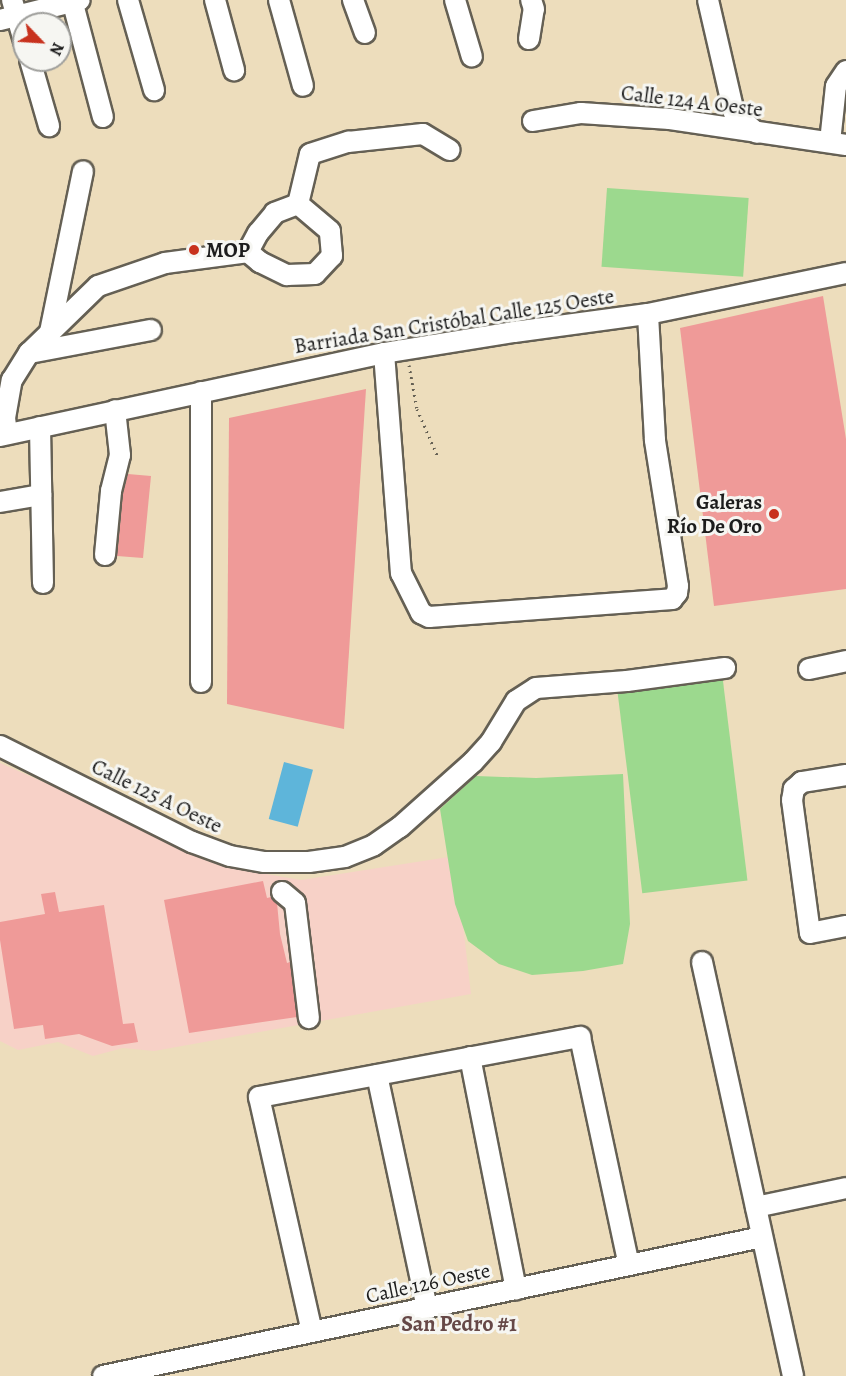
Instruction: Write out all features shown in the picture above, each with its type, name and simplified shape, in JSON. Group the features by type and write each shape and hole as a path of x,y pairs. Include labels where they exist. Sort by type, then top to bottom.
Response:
{"street":[{"path":"128,0 154,90"},
{"path":"215,0 234,70"},
{"path":"279,0 303,86"},
{"path":"353,0 365,33"},
{"path":"455,0 472,57"},
{"path":"529,39 534,9 531,0"},
{"path":"708,0 734,113 757,133"},
{"path":"10,12 75,1 103,117"},
{"path":"838,143 836,86 846,71"},
{"path":"33,72 49,126"},
{"name":"Calle 124 A Oeste","path":"533,121 582,113 670,119 838,143"},
{"path":"298,204 310,154 348,142 423,134 450,150"},
{"path":"50,332 83,171"},
{"path":"4,435 12,380 29,353 98,286 165,263 248,252 260,262 287,275 315,274 332,256 330,231 298,204"},
{"path":"248,252 275,213 298,204"},
{"name":"Barriada San Cristóbal Calle 125 Oeste","path":"4,435 384,353 648,315 846,273"},
{"path":"384,353 401,573 421,613 429,617 672,599 678,586 655,440 648,315"},
{"path":"29,353 151,330"},
{"path":"201,392 201,682"},
{"path":"105,555 111,491 120,455 115,410"},
{"path":"39,427 42,584"},
{"path":"0,502 41,495"},
{"path":"808,669 846,661"},
{"name":"Calle 125 A Oeste","path":"0,746 192,842 230,856 264,862 309,862 345,857 374,844 400,827 473,762 491,742 516,701 536,688 627,681 725,668"},
{"path":"846,775 802,782 794,789 792,800 810,933 846,926"},
{"path":"282,892 295,903 309,1018"},
{"path":"702,962 792,1376"},
{"path":"312,1332 259,1097 580,1037 630,1265"},
{"path":"470,1058 516,1289"},
{"path":"377,1075 427,1308"},
{"path":"756,1207 846,1188"},
{"name":"Calle 126 Oeste","path":"103,1376 762,1237"}],"path":[{"path":"406,349 417,409 438,457"}],"shaded area":[{"path":"0,763 138,823 230,868 301,880 455,856 471,994 154,1051 123,1048 93,1056 58,1042 18,1050 0,1041"}],"green space":[{"path":"607,188 749,198 743,277 601,267"},
{"path":"722,673 747,880 642,893 617,686"},
{"path":"623,774 630,924 623,964 583,971 532,975 499,964 468,941 455,904 440,809 476,776 536,778"}],"water":[{"path":"284,762 313,770 298,827 269,819"}],"building":[{"name":"Galeras Río De Oro","path":"823,296 846,439 846,589 714,606 680,328"},
{"path":"366,389 344,729 227,704 229,418"},
{"path":"128,474 151,476 143,558 117,556 123,493"},
{"path":"263,881 267,898 271,897 277,903 280,934 287,963 290,962 297,1017 189,1033 164,900"},
{"path":"55,892 59,912 104,905 123,1024 134,1023 138,1042 112,1046 79,1034 45,1039 43,1025 14,1029 0,940 0,922 45,914 41,894"}],"place":[{"name":"MOP","path":"194,250"},
{"name":"Galeras Río De Oro","path":"774,514"}],"district":[{"name":"San Pedro #1","path":"459,1325"}]}
